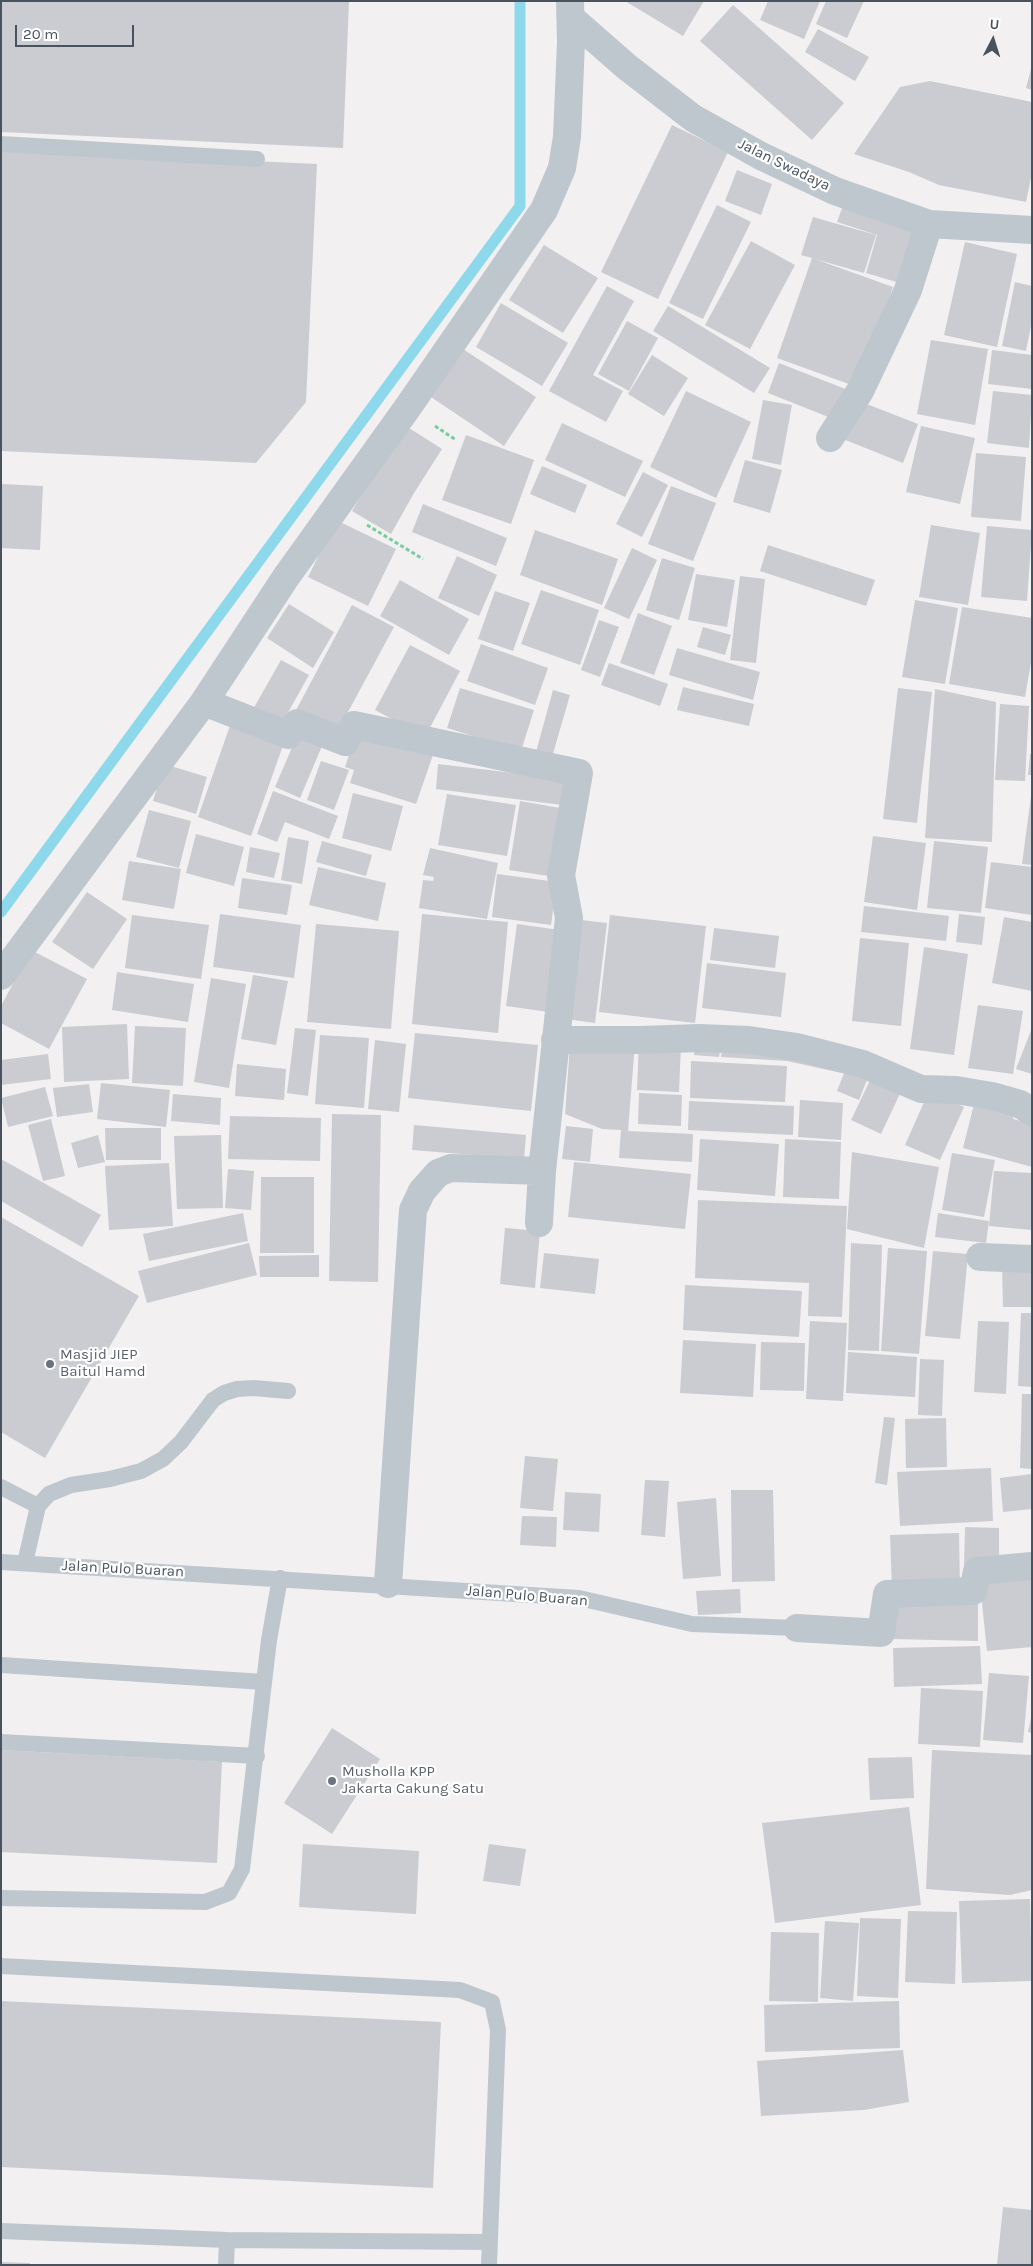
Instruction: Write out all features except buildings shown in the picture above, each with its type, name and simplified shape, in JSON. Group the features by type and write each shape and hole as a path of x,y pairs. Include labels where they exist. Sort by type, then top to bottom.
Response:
{"street":[{"name":"Jalan Swadaya","path":"570,10 627,67 702,123 761,156 835,191 930,224 1032,230"},
{"path":"1,976 204,702 286,577 408,407 544,210 562,168 567,136 570,100 570,10"},
{"path":"830,438 860,392 908,290 930,224"},
{"path":"204,702 288,735 297,723 345,742 354,725 579,773 560,875 569,918 542,1171 539,1223"},
{"path":"555,1040 700,1038 749,1040 797,1047 838,1056 863,1064 921,1089 956,1090 992,1096 1020,1104 1032,1112"},
{"path":"388,1584 413,1210 422,1191 438,1173 451,1168 542,1171"},
{"path":"980,1256 1032,1259"},
{"name":"Jalan Pulo Buaran","path":"797,1628 881,1633 887,1594 973,1591 977,1571 1032,1566"}],"lane":[{"path":"1,144 257,160"},
{"path":"25,1563 38,1506 49,1494 71,1485 110,1479 141,1471 163,1459 181,1442 213,1400 224,1393 237,1389 254,1388 288,1391"},
{"path":"1,1487 38,1506"},
{"name":"Jalan Pulo Buaran","path":"1,1562 388,1584 579,1598 692,1624 797,1628"},
{"path":"1,1898 205,1902 229,1893 242,1869 257,1756 269,1640 280,1578"},
{"path":"1,1665 264,1682"},
{"path":"1,1742 257,1756"},
{"path":"1,1966 460,1990 492,2002 498,2030 489,2265"},
{"path":"1,2232 227,2240 490,2242"},
{"path":"226,2265 227,2240"}],"path":[{"path":"336,506 423,559"}],"waterway":[{"path":"1,912 520,206 520,1"}],"place":[{"name":"Masjid JIEP Baitul Hamd","path":"50,1364"},
{"name":"Musholla KPP Jakarta Cakung Satu","path":"332,1781"}]}
